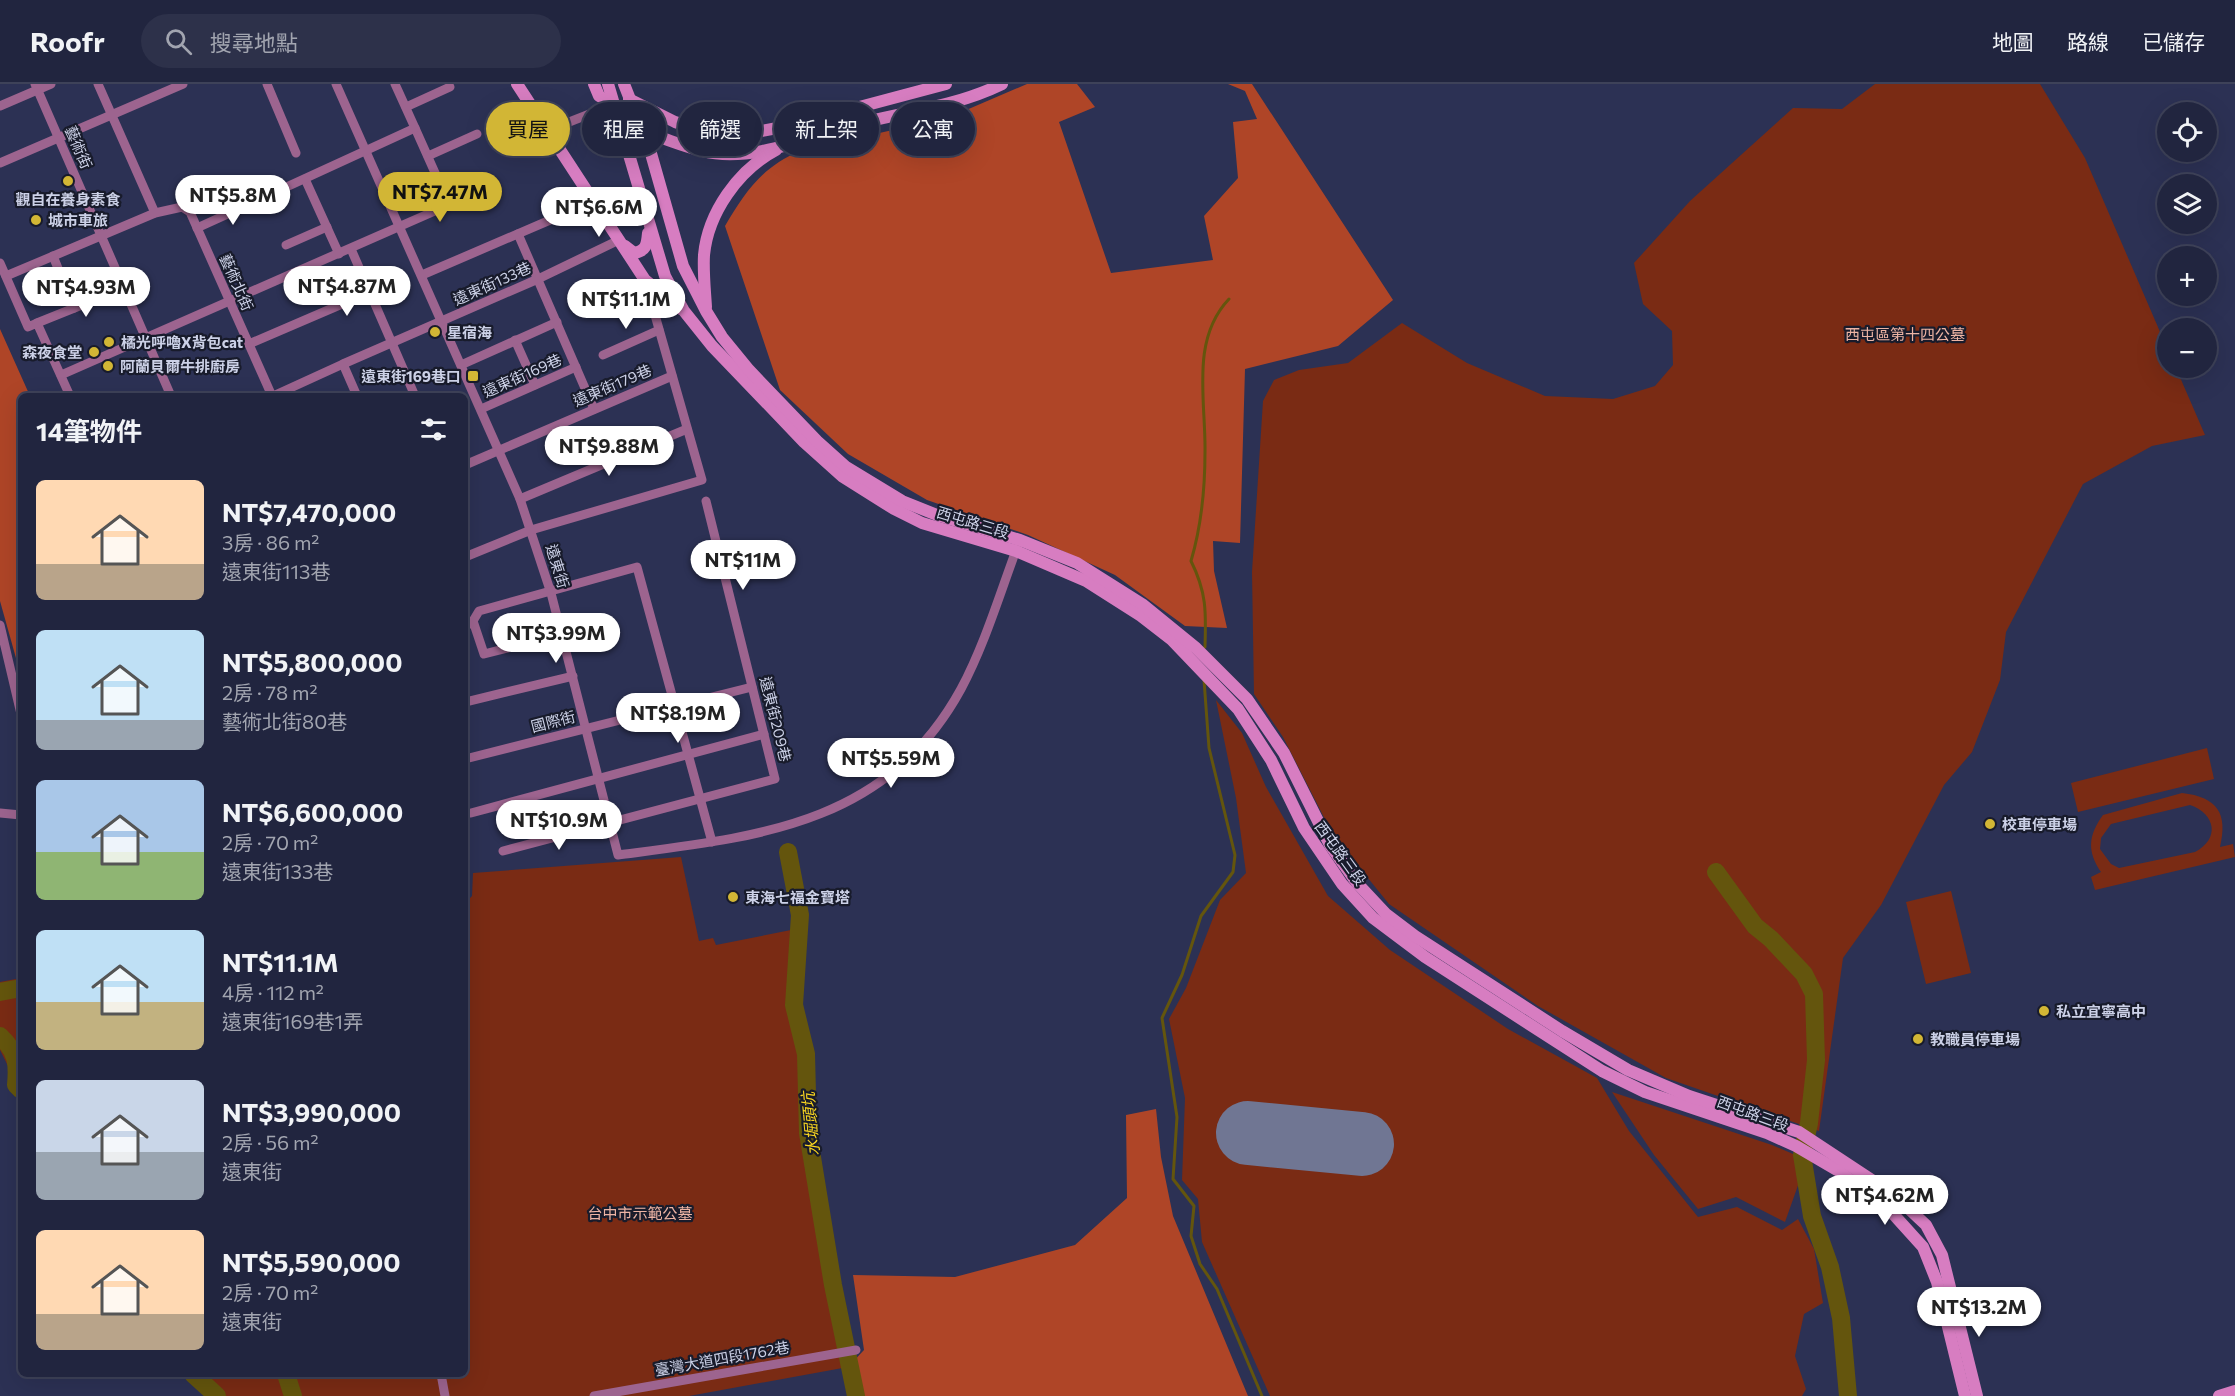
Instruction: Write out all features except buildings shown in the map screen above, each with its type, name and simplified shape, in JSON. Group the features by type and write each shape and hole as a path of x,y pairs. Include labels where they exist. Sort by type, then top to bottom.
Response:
{"street":[{"path":"0,106 36,87 51,84"},
{"path":"6,276 155,213 98,84"},
{"path":"0,163 183,84"},
{"path":"267,84 297,153"},
{"name":"遠東街","path":"336,84 401,226 520,499 551,593 618,855 731,840 826,813 858,795 903,763 934,729 960,690 976,657 1018,545"},
{"path":"395,84 436,175"},
{"path":"518,84 529,102"},
{"path":"594,84 599,96 611,102"},
{"path":"608,84 614,102"},
{"name":"西屯路三段","path":"624,84 632,102"},
{"path":"630,98 633,84"},
{"path":"620,102 630,98 691,128 720,135 740,135 788,126 946,84"},
{"path":"879,119 952,104 1002,84"},
{"name":"藝術街","path":"36,87 170,393"},
{"path":"406,107 450,87"},
{"path":"197,228 415,128"},
{"path":"428,156 477,134"},
{"path":"666,138 719,154 774,147"},
{"path":"645,280 684,311 706,311 704,255 708,236 720,205 737,182 758,161 774,152"},
{"path":"468,556 531,530 702,480 645,280 563,156"},
{"path":"630,156 664,276 684,311"},
{"name":"西屯路三段","path":"651,156 683,266 722,337 748,370 846,467 902,501 1018,545 1077,563 1142,604 1217,667 1246,699 1284,753 1336,855 1386,914 1415,936 1562,1031 1628,1070 1689,1096 1799,1132 1893,1194 1926,1225 1942,1255 1977,1396"},
{"path":"305,179 339,254"},
{"path":"61,375 230,303 469,196"},
{"name":"藝術北街","path":"155,213 182,207 190,212 272,393"},
{"path":"422,275 578,208"},
{"path":"619,240 634,253 641,252 647,246 647,217"},
{"path":"286,245 327,227"},
{"path":"518,234 594,409"},
{"name":"遠東街133巷","path":"280,393 538,279 619,240"},
{"path":"351,249 414,393"},
{"path":"52,256 74,308"},
{"path":"0,263 28,327 124,288"},
{"path":"585,308 645,280"},
{"path":"249,344 370,292"},
{"name":"西屯路三段","path":"684,311 747,384 804,442 843,477 922,523 1018,545 1095,586 1141,616 1191,658 1238,709 1271,760 1304,828 1326,862 1373,918 1390,932 1602,1071 1645,1092 1767,1133 1796,1146 1834,1168 1885,1205 1923,1246 1937,1282 1965,1396"},
{"path":"461,365 557,322"},
{"path":"37,323 69,393"},
{"path":"603,355 659,330"},
{"path":"515,340 535,385"},
{"path":"343,364 356,393"},
{"name":"遠東街169巷","path":"481,410 576,367"},
{"name":"遠東街179巷","path":"468,464 672,376"},
{"path":"520,499 687,429"},
{"name":"遠東街209巷","path":"502,851 775,779 706,501"},
{"path":"562,634 484,654 469,624 479,611 551,593 637,567 673,707 712,843"},
{"path":"0,625 18,701"},
{"path":"468,701 573,676"},
{"name":"國際街","path":"468,758 752,687"},
{"path":"471,813 764,734"},
{"path":"0,813 18,815"},
{"name":"臺灣大道四段1762巷","path":"594,1396 856,1350"},
{"path":"442,1377 445,1396"},
{"path":"2219,1396 2235,1391"}],"green space":[{"name":"西屯區第十四公墓","path":"1875,84 2040,84 2085,158 2157,325 2157,378 2180,378 2205,435 2152,446 2083,484 2006,632 2000,680 1972,752 1944,785 1881,905 1843,958 1819,1131 1666,1078 1538,1006 1389,904 1333,835 1283,737 1254,694 1252,572 1263,401 1274,380 1299,370 1348,363 1402,323 1467,363 1545,396 1613,399 1655,386 1673,365 1672,331 1643,304 1634,263 1690,201 1793,108 1842,109"},
{"path":"1216,700 1242,733 1266,787 1328,896 1390,950 1508,1029 1597,1078 1629,1131 1698,1217 1737,1207 1782,1230 1798,1219 1814,1249 1823,1303 1804,1314 1795,1356 1806,1389 1802,1396 1270,1396 1202,1242 1198,1199 1182,1180 1185,1098 1169,1019 1186,988 1220,900 1246,873 1236,798"},
{"path":"2207,748 2214,779 2078,812 2071,783"},
{"path":"2182,793 2204,798 2218,809 2221,816 2220,847 2233,844 2235,857 2095,890 2091,877 2101,872 2093,857 2091,844 2094,830 2103,815","holes":["2190,805 2199,809 2210,820 2212,827 2208,840 2195,852 2119,868 2111,864 2100,849 2101,838 2111,824"]},
{"name":"台中市示範公墓","path":"681,857 699,941 713,938 716,945 796,929 791,1006 803,1055 805,1134 814,1198 848,1367 689,1396 221,1396 203,1377 468,1377 468,900 472,896 473,873"},
{"path":"1951,891 1971,973 1926,984 1906,902"},
{"path":"18,979 18,1086 0,1050 0,982"},
{"path":"1612,1092 1772,1145 1807,1160 1785,1222 1736,1197 1698,1209 1654,1155"}],"shaded area":[{"path":"1027,84 1077,84 1095,107 1059,122 1111,273 1213,260 1204,216 1238,178 1233,122 1257,119 1245,91 1228,84 1252,84 1393,300 1338,346 1245,369 1240,543 1213,541 1214,571 1227,628 1185,626 1115,575 1028,535 927,500 848,454 780,390 725,226 740,202 765,173 787,157 879,156 879,133 891,130 891,156 975,156 975,106"},
{"path":"0,329 29,393 18,393 18,665 0,601"},
{"path":"1156,1109 1161,1157 1173,1216 1248,1396 851,1396 848,1367 864,1350 853,1275 955,1277 1075,1245 1127,1198 1126,1115"}],"waterway":[{"path":"1205,647 1203,593 1191,561 1200,521 1204,480 1203,372 1209,333 1217,315 1229,299"},
{"path":"1204,680 1209,748 1235,855 1233,872 1201,916 1182,975 1162,1018 1177,1117 1173,1179 1194,1206 1191,1236 1200,1264 1217,1289 1262,1396"},
{"name":"水堀頭坑","path":"788,852 800,915 794,1005 806,1054 808,1133 833,1285 856,1396"},
{"path":"1716,872 1755,926 1771,939 1804,974 1814,994 1816,1060 1809,1123 1802,1155 1812,1216 1830,1267 1841,1318 1848,1396"},
{"path":"0,992 18,989"},
{"path":"0,1036 10,1047 15,1058 18,1087"},
{"path":"196,1377 217,1396"},
{"path":"287,1377 293,1396"}],"runway":[{"path":"1248,1133 1362,1144"}],"place":[{"name":"觀自在養身素食","path":"68,181"},
{"name":"城市車旅","path":"36,220"},
{"name":"星宿海","path":"435,332"},
{"name":"橘光呼嚕X背包cat","path":"109,342"},
{"name":"森夜食堂","path":"94,352"},
{"name":"阿蘭貝爾牛排廚房","path":"108,366"},
{"name":"遠東街169巷口","path":"473,376"},
{"name":"校車停車場","path":"1990,824"},
{"name":"東海七福金寶塔","path":"733,897"},
{"name":"私立宜寧高中","path":"2044,1011"},
{"name":"教職員停車場","path":"1918,1039"}]}
